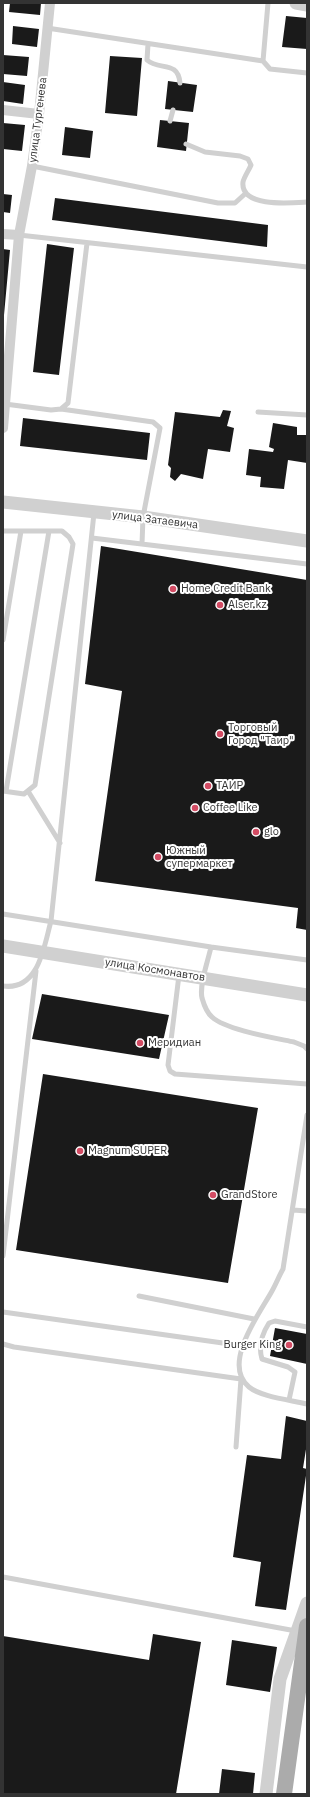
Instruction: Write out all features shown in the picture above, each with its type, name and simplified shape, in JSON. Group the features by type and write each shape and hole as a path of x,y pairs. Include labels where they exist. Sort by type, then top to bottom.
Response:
{"main road":[{"path":"284,1794 299,1677 302,1628"}],"street":[{"name":"улица Тургенева","path":"3,428 19,235 32,166 39,114 50,3"},
{"path":"296,3 307,5"},
{"path":"3,110 39,114"},
{"path":"3,234 19,235"},
{"name":"улица Затаевича","path":"3,502 75,508 94,512 142,516 307,541"},
{"name":"улица Космонавтов","path":"3,946 204,977 307,995"},
{"path":"266,1794 280,1679 302,1628 307,1603"}],"lane":[{"path":"263,61 268,3"},
{"path":"47,28 263,61 270,69 307,73"},
{"path":"148,44 147,60 151,64 175,70 179,75 180,83"},
{"path":"170,121 173,110"},
{"path":"186,144 205,152 240,156 248,159 251,165 243,182 246,193 252,200 288,203 307,202"},
{"path":"32,166 218,203 234,203 246,193"},
{"path":"19,235 307,267"},
{"path":"61,409 68,403 87,243"},
{"path":"5,404 61,409 153,422 160,428 142,516 142,544"},
{"path":"258,412 307,415"},
{"path":"3,1256 36,971 43,953 51,921 94,512"},
{"path":"3,531 21,531 49,531 62,531 69,537 73,544 35,785 24,794 4,791 49,531"},
{"path":"3,640 21,531"},
{"path":"92,538 307,564"},
{"path":"28,791 60,843"},
{"path":"3,914 211,947 307,960"},
{"path":"211,947 204,977 202,997 206,1009 212,1017 226,1025 294,1042 304,1046 307,1049"},
{"path":"3,986 8,987 23,983 36,971"},
{"path":"179,973 168,1064 170,1071 175,1074 307,1084"},
{"path":"236,1447 241,1378 239,1372 240,1360 254,1319 272,1292 283,1269 307,1114"},
{"path":"293,1210 307,1211"},
{"path":"139,1296 254,1319"},
{"path":"3,1312 244,1346"},
{"path":"290,1400 295,1372 262,1359 260,1352 261,1340 269,1323 274,1321 307,1327"},
{"path":"3,1344 14,1347 241,1378 249,1387 260,1393 307,1404"},
{"path":"3,1576 302,1628"}],"building":[{"path":"10,3 41,3 40,15 9,12"},
{"path":"286,16 307,18 307,49 282,47"},
{"path":"13,26 39,29 37,47 12,44"},
{"path":"3,55 29,57 27,76 3,74"},
{"path":"110,56 142,58 137,116 105,113"},
{"path":"168,81 197,85 193,112 165,109"},
{"path":"3,82 25,85 23,104 3,101"},
{"path":"160,120 189,123 186,151 157,147"},
{"path":"3,123 25,125 22,151 3,149"},
{"path":"65,127 93,131 90,158 62,155"},
{"path":"3,194 12,195 10,213 3,212"},
{"path":"55,198 268,225 267,247 52,220"},
{"path":"47,244 74,248 59,375 33,372"},
{"path":"3,249 10,250 4,315 3,315"},
{"path":"223,410 231,411 227,426 234,428 230,452 208,449 203,479 181,474 175,481 170,477 171,468 168,465 175,412 220,417"},
{"path":"23,418 150,433 147,460 20,446"},
{"path":"273,423 297,427 297,435 307,435 307,463 288,460 284,489 260,487 261,477 246,475 249,449 273,452 274,449 269,447"},
{"name":"ТАИР","path":"101,546 307,580 307,930 296,928 298,908 95,881 122,691 85,684"},
{"path":"42,994 169,1015 159,1059 32,1039"},
{"path":"43,1074 258,1108 228,1283 16,1250"},
{"name":"Burger King","path":"275,1328 307,1334 307,1364 270,1356"},
{"path":"286,1416 307,1421 307,1443 303,1468 307,1469 286,1610 255,1606 261,1562 233,1557 247,1455 281,1459"},
{"path":"153,1634 201,1642 176,1794 3,1794 3,1636 149,1660"},
{"path":"232,1640 277,1647 270,1692 226,1685"},
{"path":"222,1769 255,1773 253,1794 219,1794"}],"place":[{"name":"Home Credit Bank","path":"173,589"},
{"name":"Alser.kz","path":"220,605"},
{"name":"Торговый Город \"Таир\"","path":"220,734"},
{"name":"ТАИР","path":"208,786"},
{"name":"Coffee Like","path":"195,808"},
{"name":"glo","path":"256,832"},
{"name":"Южный супермаркет","path":"158,857"},
{"name":"Меридиан","path":"140,1043"},
{"name":"Magnum SUPER","path":"80,1151"},
{"name":"GrandStore","path":"213,1195"},
{"name":"Burger King","path":"289,1345"}]}
